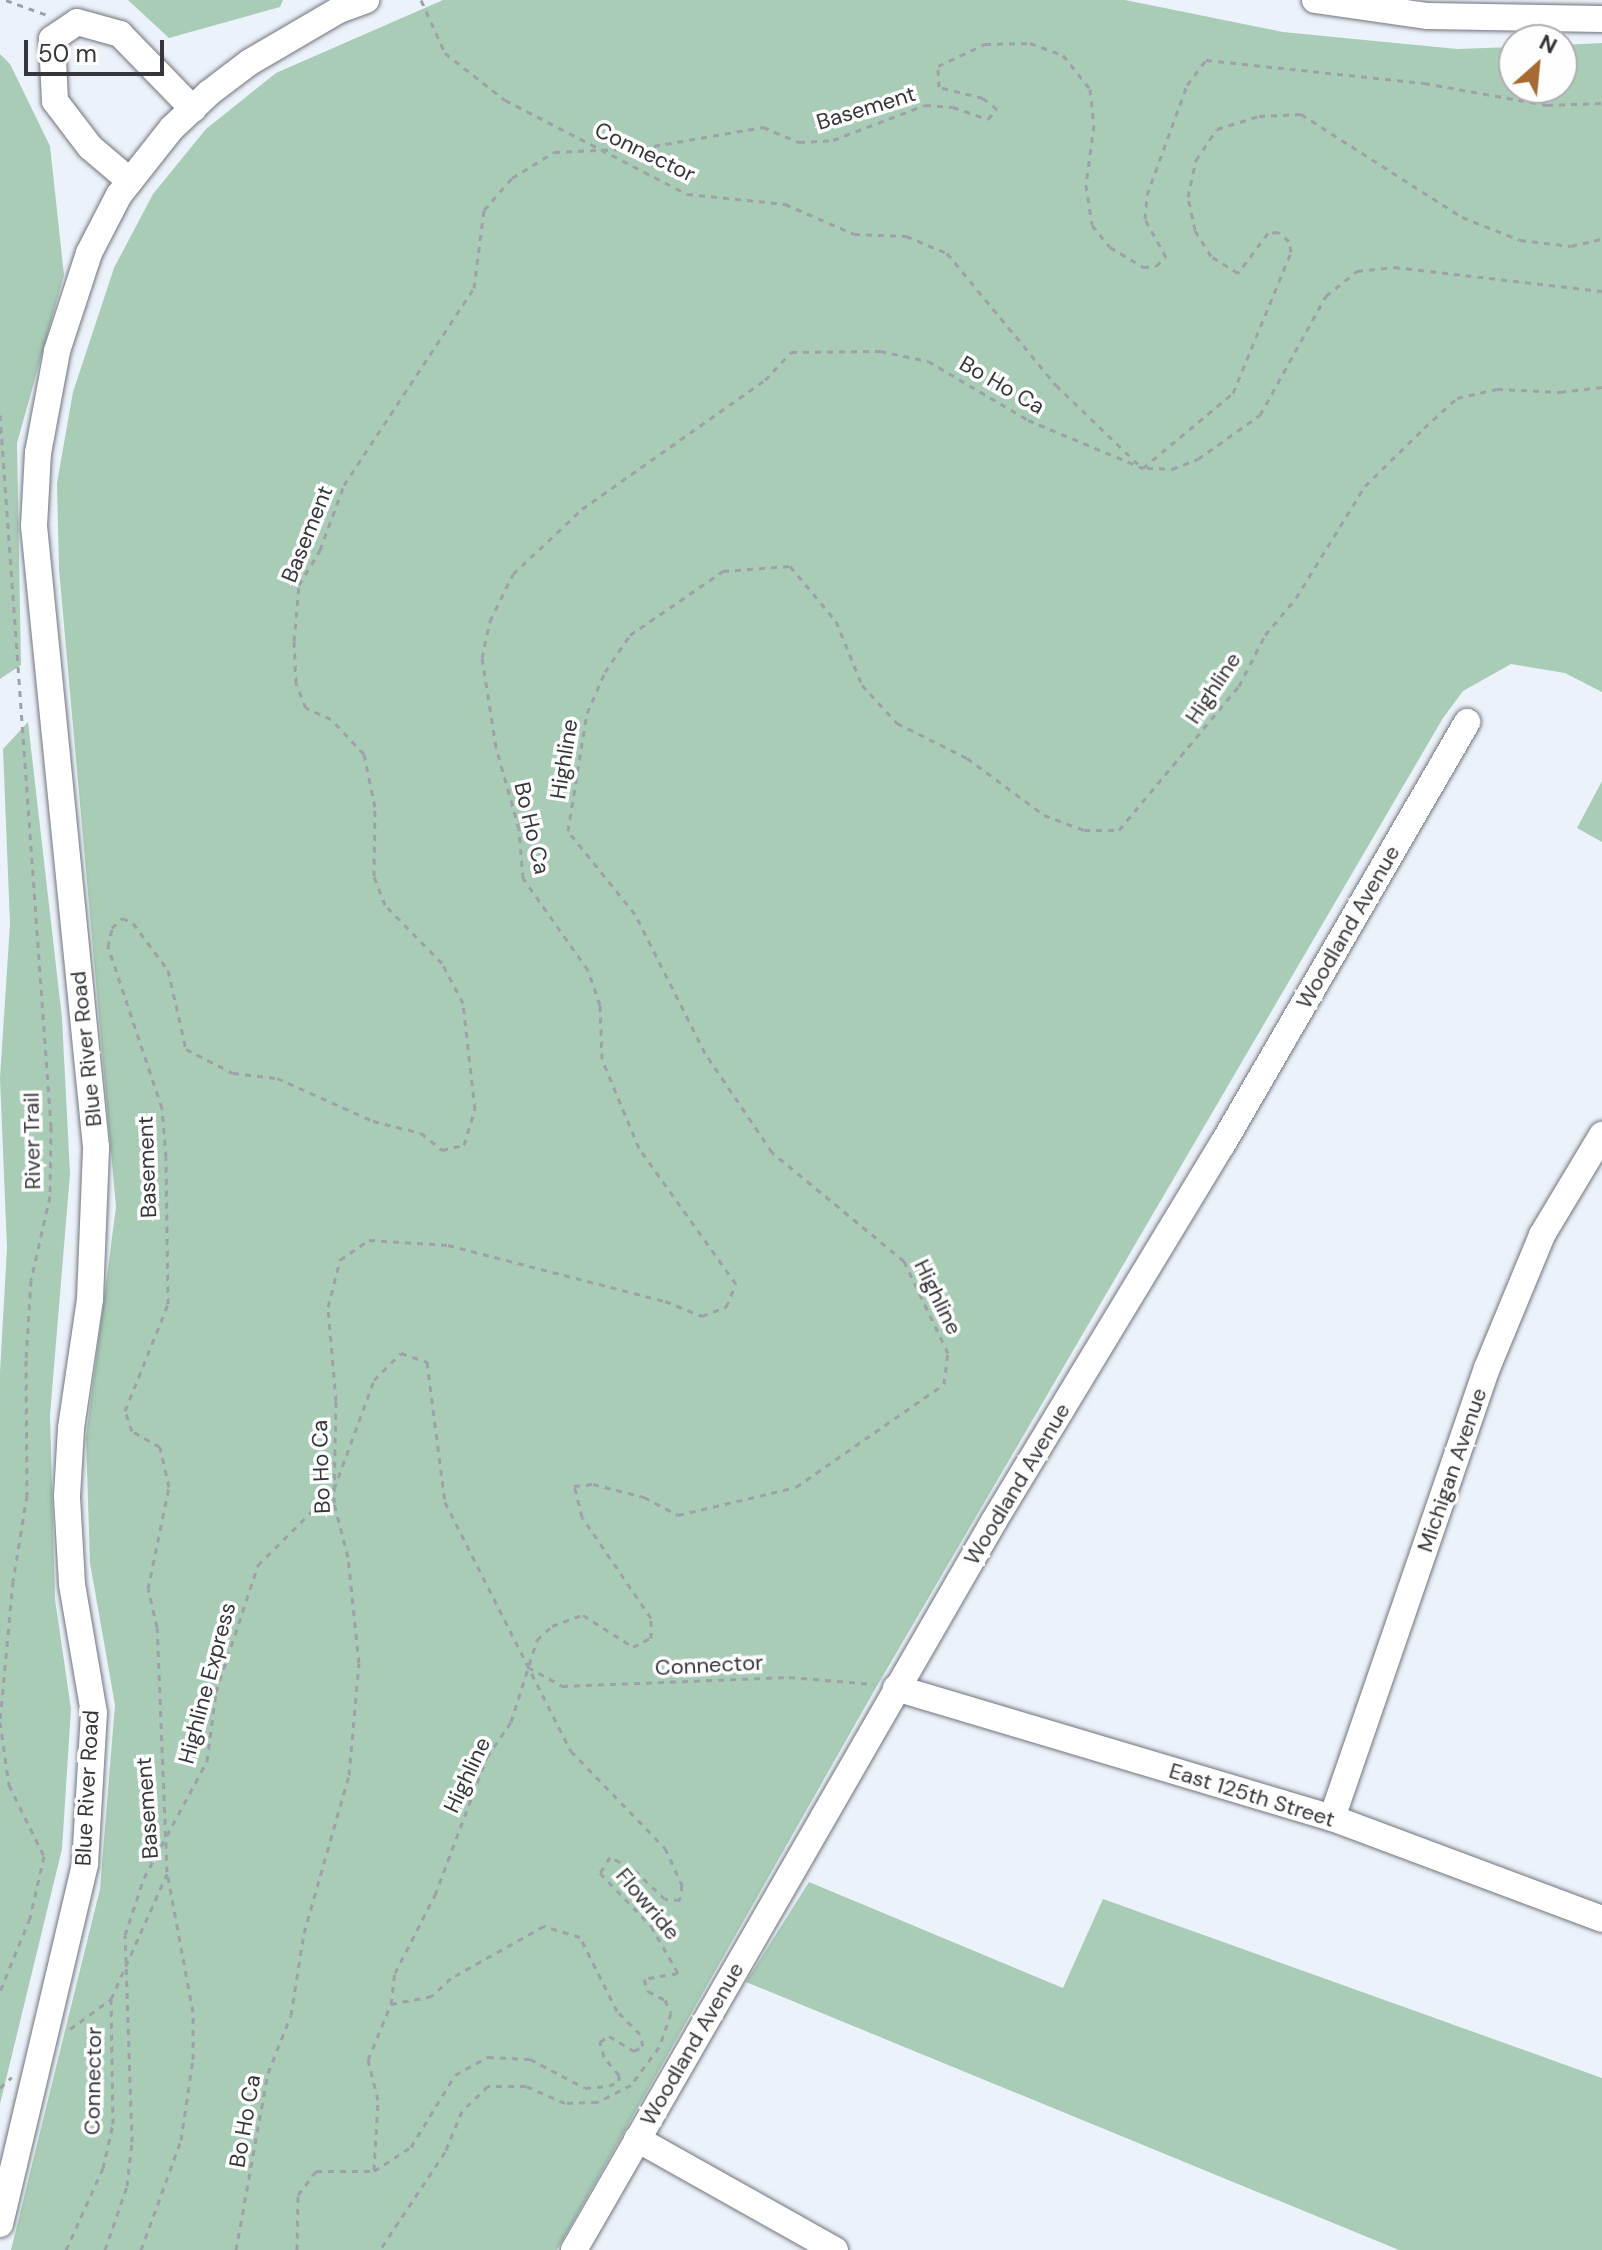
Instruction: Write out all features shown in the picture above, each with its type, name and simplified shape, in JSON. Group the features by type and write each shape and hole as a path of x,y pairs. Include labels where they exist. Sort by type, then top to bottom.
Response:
{"street":[{"name":"Blue River Road","path":"0,2224 86,1849 94,1713 72,1584 67,1496 71,1428 90,1299 96,1147 34,526 38,453 57,351 89,253 130,181 193,109 250,62 338,5 366,0"},
{"path":"1315,0 1428,16 1602,19"},
{"path":"130,181 90,147 55,101 52,39 77,22 120,34 193,109"},
{"name":"Woodland Avenue","path":"574,2250 896,1688 1467,722"},
{"name":"Michigan Avenue","path":"1332,1818 1487,1368 1542,1235 1602,1135"},
{"name":"East 125th Street","path":"896,1688 1332,1818 1602,1919"},
{"path":"637,2139 835,2250"}],"path":[{"path":"6,0 77,22"},
{"name":"Connector","path":"421,0 445,53 505,100 687,194 785,204 854,234 906,236 947,253 1066,396 1143,468"},
{"name":"Basement","path":"167,1872 157,1627 148,1589 169,1487 160,1447 132,1431 125,1411 168,1304 166,1157 162,1108 111,968 112,928 122,918 133,923 168,970 186,1049 233,1073 277,1078 373,1121 421,1133 442,1150 464,1145 475,1109 463,1003 442,963 385,905 374,876 375,807 364,754 331,719 306,708 296,683 299,585 320,550 344,485 474,288 484,210 512,178 554,152 605,152 763,127 799,142 833,140 925,105 953,107 988,119 997,109 983,98 939,87 938,66 985,44 1030,43 1063,55 1090,89 1094,125 1086,185 1092,225 1110,247 1143,267 1156,266 1166,257 1145,219 1147,195 1187,85 1206,60 1424,83 1547,105 1602,103"},
{"path":"1143,468 1233,393 1291,252 1289,241 1278,232 1268,233 1238,273 1211,256 1195,230 1188,197 1196,160 1217,129 1259,116 1301,114 1462,217 1520,240 1571,246 1602,239"},
{"path":"1143,468 1172,469 1198,459 1260,415 1326,296 1357,271 1394,267 1490,274 1602,291"},
{"name":"Bo Ho Ca","path":"236,2250 268,2073 291,2015 304,1933 349,1775 359,1663 348,1557 334,1489 336,1401 328,1307 340,1260 369,1240 448,1245 665,1301 702,1316 726,1307 736,1284 639,1148 602,1059 600,1005 588,970 523,878 519,829 496,747 482,658 490,621 513,574 582,509 753,389 791,352 880,351 928,361 1028,420 1143,468"},
{"name":"Highline","path":"374,2171 378,2100 368,2060 391,2004 395,1973 435,1895 487,1757 511,1722 528,1667 544,1633 583,1615 633,1647 651,1638 651,1618 582,1517 574,1486 593,1484 644,1497 678,1515 796,1487 944,1384 948,1353 904,1261 772,1152 705,1053 635,914 568,831 587,713 605,672 630,635 723,571 790,566 836,621 862,685 897,723 967,758 1044,815 1084,830 1119,830 1239,686 1265,635 1296,598 1365,486 1424,428 1457,398 1497,389 1602,387"},
{"name":"River Trail","path":"0,415 51,1126 50,1196 31,1280 27,1344 27,1495 13,1581 0,1722 9,1785 44,1856 30,1918 0,1991"},
{"name":"Highline Express","path":"166,1841 207,1761 216,1692 258,1565 334,1489 374,1380 401,1353 427,1362 445,1502 528,1667"},
{"name":"Connector","path":"528,1667 562,1686 789,1677 896,1688"},
{"name":"Flowride","path":"380,2250 445,2152 462,2111 488,2086 526,2086 565,2103 597,2102 631,2085 659,2047 671,2013 665,2000 648,1991 644,1979 653,1974 670,1977 678,1973 676,1965 651,1926 600,1873 610,1857 631,1867 665,1899 680,1900 682,1885 665,1848 571,1751 528,1667"},
{"path":"105,2250 127,2186 132,2142 125,1935 144,1878 166,1841"},
{"path":"141,2250 181,2140 193,2059 193,2012 167,1872"},
{"name":"Connector","path":"41,2051 111,1999 127,1969 167,1872"},
{"path":"297,2250 298,2195 316,2171 341,2175 374,2171 411,2147 455,2075 488,2057 530,2059 585,2088 609,2086 619,2081 619,2075 604,2057 600,2042 609,2036 634,2051 643,2046 640,2034 617,2011 580,1937 544,1926 451,1978 432,1996 391,2004"},
{"name":"Connector","path":"66,2250 103,2168 113,2124 111,1999"}],"green space":[{"path":"128,0 283,0 280,7 169,38"},
{"path":"443,0 1125,0 1283,32 1457,49 1498,48 1498,104 1578,104 1578,44 1602,43 1602,692 1565,673 1511,664 1463,691 1443,718 874,1691 557,2250 11,2250 100,1889 115,1705 90,1563 86,1437 116,1207 59,569 57,483 73,392 114,268 153,194 206,129 276,73"},
{"path":"0,54 10,64 50,146 64,275 17,443 21,665 0,679"},
{"path":"28,722 62,1018 70,1174 50,1415 55,1599 71,1709 62,1849 0,2104 0,1372 7,1248 0,1078 10,924 3,749"},
{"path":"1602,781 1602,842 1577,828"},
{"path":"809,1882 1063,1988 1103,1899 1602,2078 1602,2250 1399,2250 746,1982"}]}
